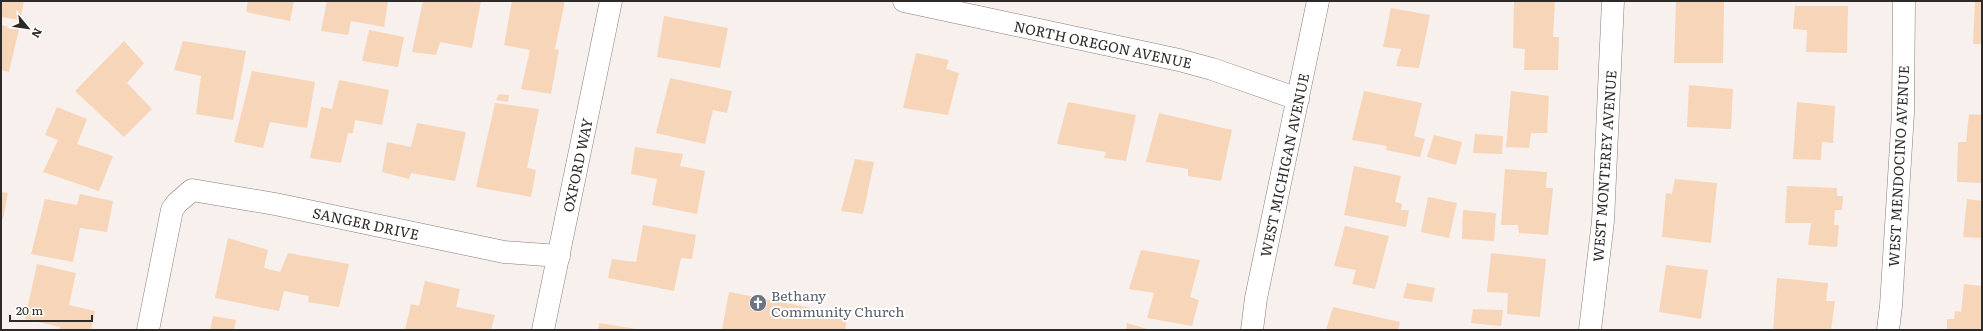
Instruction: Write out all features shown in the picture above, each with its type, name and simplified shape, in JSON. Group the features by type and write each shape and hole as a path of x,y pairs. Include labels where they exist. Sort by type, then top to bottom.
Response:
{"street":[{"name":"OXFORD WAY","path":"543,330 611,1"},
{"name":"NORTH OREGON AVENUE","path":"904,1 1179,60 1212,69 1298,99"},
{"name":"WEST MICHIGAN AVENUE","path":"1252,330 1256,298 1318,1"},
{"name":"WEST MONTEREY AVENUE","path":"1590,330 1603,221 1613,1"},
{"name":"WEST MENDOCINO AVENUE","path":"1888,330 1891,306 1903,113 1904,1"},
{"name":"SANGER DRIVE","path":"148,330 172,210 177,202 192,190 275,204 504,252 558,256"}],"building":[{"path":"1,1 24,1 20,20 1,17"},
{"path":"248,1 294,1 290,21 246,12"},
{"path":"327,1 388,1 384,27 351,21 348,35 321,31"},
{"path":"423,1 481,1 472,48 440,42 436,55 412,52"},
{"path":"512,1 565,1 555,49 559,50 551,94 521,89 530,50 504,45"},
{"path":"1514,1 1555,1 1553,37 1559,37 1558,70 1524,70 1525,49 1513,48"},
{"path":"1975,1 1982,1 1982,44 1973,44"},
{"path":"1676,2 1724,2 1723,63 1674,63"},
{"path":"1795,6 1848,6 1847,53 1806,52 1807,30 1793,29"},
{"path":"1391,8 1430,15 1419,68 1396,66 1401,49 1383,47"},
{"path":"664,16 728,28 720,68 657,57"},
{"path":"1,25 19,29 9,72 1,70"},
{"path":"369,30 404,37 398,67 362,61"},
{"path":"124,41 144,63 127,83 152,109 124,137 75,91"},
{"path":"183,41 246,51 233,120 196,114 201,76 174,70"},
{"path":"916,53 949,60 946,69 959,73 948,115 903,108"},
{"path":"252,71 315,82 307,128 270,122 263,148 234,142"},
{"path":"670,78 732,91 727,113 713,110 705,144 656,133"},
{"path":"339,80 389,90 382,125 355,120 353,133 348,133 341,163 310,158 321,107 332,109"},
{"path":"1689,85 1733,89 1731,129 1687,127"},
{"path":"1364,91 1422,103 1414,136 1425,139 1420,157 1386,150 1387,146 1352,140"},
{"path":"1511,91 1549,96 1547,133 1531,133 1529,148 1506,147"},
{"path":"499,94 509,95 508,102 496,100"},
{"path":"1068,102 1136,115 1126,161 1104,158 1106,152 1057,144"},
{"path":"1797,102 1835,106 1833,143 1822,142 1821,160 1793,159"},
{"path":"495,103 539,109 527,168 536,170 531,197 476,187"},
{"path":"57,107 87,119 77,144 113,156 99,191 43,172 58,140 45,135"},
{"path":"1159,113 1232,130 1221,181 1188,176 1188,169 1146,162"},
{"path":"1969,114 1982,115 1982,183 1957,182 1958,142 1966,142"},
{"path":"417,123 466,132 455,181 411,173 409,179 382,172 387,142 411,147"},
{"path":"1475,134 1503,136 1502,154 1473,153"},
{"path":"1434,135 1462,142 1456,165 1427,157"},
{"path":"635,147 683,154 680,166 705,171 697,214 652,205 657,179 631,174"},
{"path":"855,159 874,162 863,214 841,211"},
{"path":"1354,166 1401,176 1395,202 1402,204 1401,210 1409,210 1406,227 1344,215"},
{"path":"1505,169 1547,172 1546,188 1553,188 1548,235 1519,233 1518,225 1501,225"},
{"path":"1675,179 1717,183 1711,243 1662,237 1666,193 1672,194"},
{"path":"1787,186 1837,188 1837,196 1843,196 1842,210 1835,210 1834,225 1839,225 1837,247 1808,245 1811,223 1785,223"},
{"path":"1,192 8,193 3,219 1,218"},
{"path":"80,194 113,201 107,232 80,228 73,262 31,254 45,199 77,205"},
{"path":"1428,197 1457,203 1449,238 1421,232"},
{"path":"1967,199 1982,201 1982,238 1963,237"},
{"path":"1463,210 1496,213 1494,241 1462,239"},
{"path":"643,225 696,235 692,259 681,258 674,291 608,278 612,259 636,262"},
{"path":"1345,226 1389,236 1375,289 1352,284 1356,270 1334,266"},
{"path":"228,238 268,250 264,268 280,272 288,253 349,264 339,307 308,302 309,296 284,291 279,311 215,298"},
{"path":"1141,250 1200,260 1190,297 1199,300 1192,326 1147,318 1154,293 1129,289"},
{"path":"1491,253 1546,259 1540,317 1507,314 1508,293 1487,292"},
{"path":"37,264 76,273 69,305 95,311 91,330 59,330 60,327 25,319"},
{"path":"1666,265 1708,270 1701,319 1659,312"},
{"path":"1777,278 1828,283 1826,301 1835,301 1831,330 1773,330"},
{"path":"425,281 460,289 456,307 495,315 491,330 405,330 411,304 419,306"},
{"path":"1407,283 1435,288 1432,302 1403,298"},
{"path":"1964,284 1982,286 1982,330 1947,330 1947,319 1954,319 1955,311 1961,312"},
{"name":"Bethany Community Church","path":"729,292 848,315 845,330 722,330"},
{"path":"1333,307 1400,322 1398,330 1326,330"},
{"path":"1473,309 1503,310 1501,326 1471,323"},
{"path":"213,316 236,320 234,330 210,330"},
{"path":"599,323 636,329 636,330 598,330"},
{"path":"1127,323 1151,330 1126,330"}],"place":[{"name":"Bethany Community Church","path":"758,303"}]}
